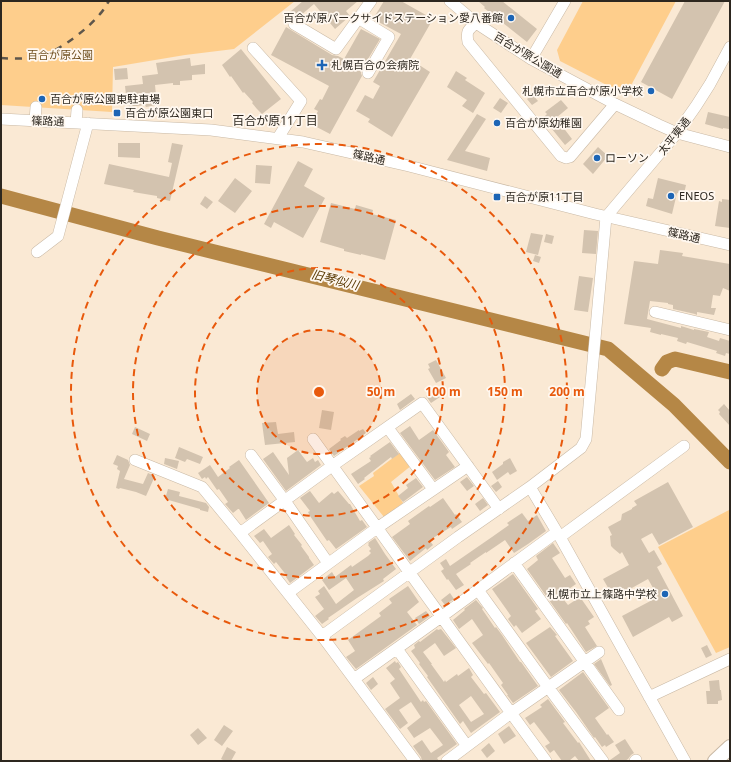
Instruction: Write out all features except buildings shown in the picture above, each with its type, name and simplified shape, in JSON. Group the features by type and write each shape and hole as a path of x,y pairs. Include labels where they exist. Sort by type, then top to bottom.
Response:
{"main road":[{"path":"715,761 730,747"}],"street":[{"path":"294,24 336,49 370,1"},
{"name":"百合が原公園通","path":"450,1 476,23 531,59 615,104 677,133 730,147"},
{"path":"531,59 565,1"},
{"path":"358,18 389,37 368,74"},
{"path":"476,23 468,30 468,42 561,156 566,158 570,157 615,104"},
{"name":"太平東通","path":"606,216 677,133 726,63 730,47"},
{"path":"253,48 302,101 278,138"},
{"path":"35,121 36,107"},
{"path":"37,252 58,236 71,185 82,123 78,110"},
{"name":"篠路通","path":"1,119 211,130 303,142 409,166 606,216 730,245"},
{"path":"322,636 530,488 581,448 586,439 606,216"},
{"path":"655,312 730,330"},
{"path":"240,533 422,403 499,509"},
{"path":"388,428 433,489"},
{"path":"313,439 546,761"},
{"path":"354,679 514,563 684,446"},
{"path":"251,455 285,501 328,564"},
{"path":"135,460 202,487 322,636 416,761"},
{"path":"288,593 377,528 468,466"},
{"path":"530,488 558,534 684,761"},
{"path":"514,563 619,710"},
{"path":"478,590 603,761"},
{"path":"397,649 467,746"},
{"path":"447,761 511,713 599,652"},
{"path":"649,697 730,659"}],"green space":[{"name":"百合が原公園","path":"1,1 295,1 234,49 185,55 113,67 112,112 1,105"},
{"path":"583,1 676,1 626,95 560,61 557,50"},
{"path":"402,451 412,465 391,482 403,503 384,517 359,486 374,476 373,473"},
{"path":"729,510 730,647 716,653 658,547"}],"waterway":[{"name":"旧琴似川","path":"1,196 158,238 608,349 674,405 730,462"},
{"name":"旧琴似川","path":"662,369 667,362 675,359 730,372"}],"railway":[{"path":"1,58 36,57 56,49 73,39 95,20 109,1"}],"place":[{"name":"百合が原パークサイドステーション愛八番館","path":"511,18"},
{"name":"札幌百合の会病院","path":"322,65"},
{"name":"札幌市立百合が原小学校","path":"651,91"},
{"name":"百合が原公園東駐車場","path":"42,99"},
{"name":"百合が原公園東口","path":"117,113"},
{"name":"百合が原幼稚園","path":"497,123"},
{"name":"ローソン","path":"597,158"},
{"name":"ENEOS","path":"671,196"},
{"name":"百合が原11丁目","path":"497,197"},
{"name":"札幌市立上篠路中学校","path":"665,594"}],"district":[{"name":"百合が原11丁目","path":"275,121"}]}
